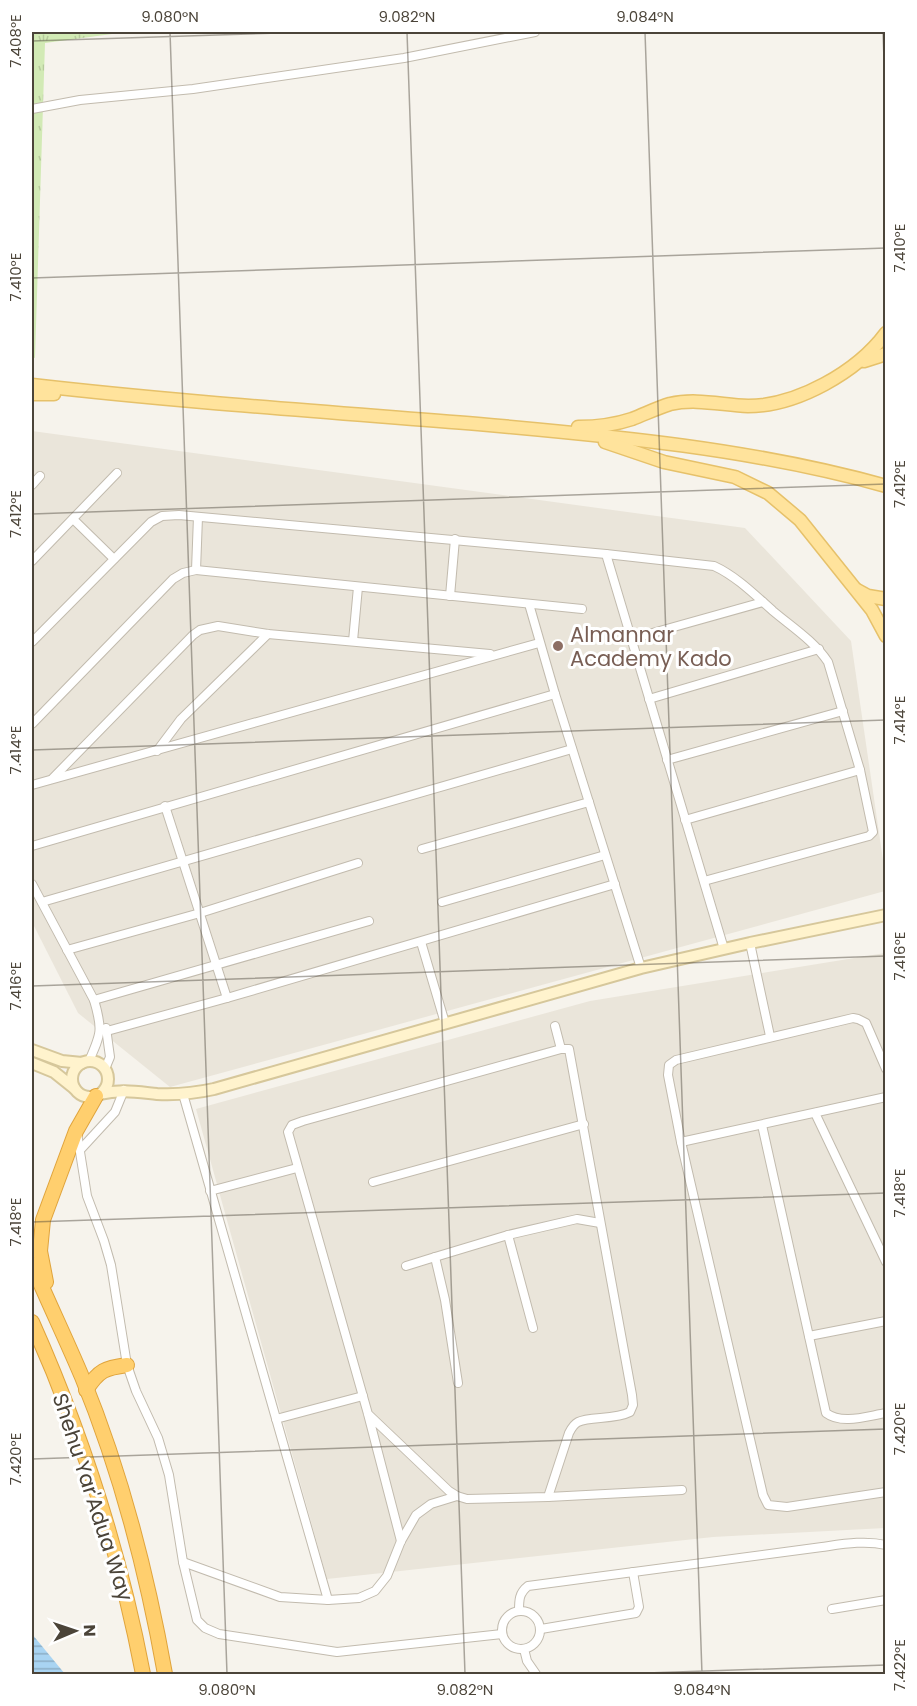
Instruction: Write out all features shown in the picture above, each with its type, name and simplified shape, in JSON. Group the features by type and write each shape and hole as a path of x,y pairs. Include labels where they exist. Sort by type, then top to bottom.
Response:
{"highway":[{"path":"62,1333 43,1268 40,1241 46,1211 76,1131 98,1095"},
{"name":"Shehu Yar'Adua Way","path":"32,1264 105,1440 137,1541 165,1674"},
{"name":"Shehu Yar'Adua Way","path":"32,1322 93,1483 126,1597 143,1674"},
{"path":"86,1390 93,1379 105,1368 128,1365"}],"main road":[{"path":"853,366 877,345 885,333"},
{"path":"520,428 605,426 632,419 671,404 685,402 746,406 770,404 801,394 853,366 885,354"},
{"path":"32,385 101,393 581,434 761,458 885,486"},
{"path":"32,394 101,393"},
{"path":"581,434 664,462 735,477 768,493 800,520 872,610 885,636"},
{"path":"854,588 868,596 885,599"}],"street":[{"path":"32,109 80,99 193,89 404,58 535,32"},
{"path":"32,561 117,473"},
{"path":"32,484 40,476"},
{"path":"32,642 151,522 162,516 198,517 455,539 714,566 726,571 763,602 819,650 828,662 860,770 873,832 869,836 704,881"},
{"path":"196,570 198,517"},
{"path":"73,519 114,559"},
{"path":"450,596 455,539"},
{"path":"606,554 724,949"},
{"path":"32,724 173,579 183,573 196,570 582,609"},
{"path":"353,641 358,587"},
{"path":"631,639 763,602"},
{"path":"529,604 539,643 641,968"},
{"path":"53,778 200,630 218,626 268,634 494,654"},
{"path":"157,751 181,719 268,634"},
{"path":"32,785 539,643"},
{"path":"649,699 819,650"},
{"path":"32,846 555,694"},
{"path":"667,760 843,711"},
{"path":"42,902 572,749"},
{"path":"685,820 860,770"},
{"path":"422,849 589,802"},
{"path":"165,806 227,998"},
{"path":"442,902 606,855"},
{"path":"67,950 200,913 358,863"},
{"path":"32,884 94,1000 97,1011 100,1038 86,1062 74,1072 73,1084 76,1089"},
{"path":"107,1031 615,884"},
{"path":"32,1063 54,1072 86,1096 124,1090 183,1094 214,1089 641,968 885,915"},
{"path":"94,1000 369,921"},
{"path":"420,942 446,1023"},
{"path":"750,943 770,1036"},
{"path":"97,1011 107,1031 110,1057 106,1070 108,1082 106,1088 98,1095"},
{"path":"885,1069 866,1023 853,1018 676,1060 669,1065 668,1075 681,1142 763,1495 768,1504 787,1507 885,1492"},
{"path":"555,1026 561,1049"},
{"path":"401,1541 368,1414 288,1132 292,1125 561,1049 569,1049 633,1405 630,1412 622,1416 579,1421 573,1426 548,1497"},
{"path":"32,1050 62,1061 96,1062 117,1082 136,1090"},
{"path":"80,1150 116,1112 124,1090"},
{"path":"183,1094 328,1600"},
{"path":"681,1142 885,1097"},
{"path":"815,1113 883,1251 885,1262"},
{"path":"373,1182 584,1124"},
{"path":"762,1125 826,1413 841,1420 885,1413"},
{"path":"76,1131 87,1196 111,1265 128,1365 136,1391 163,1454 174,1498 183,1562 197,1620 205,1628 219,1634 337,1652 502,1634"},
{"path":"210,1191 297,1168"},
{"path":"406,1266 508,1235 577,1219 600,1223"},
{"path":"508,1235 533,1328"},
{"path":"435,1257 447,1311 458,1383"},
{"path":"809,1336 885,1320"},
{"path":"276,1419 363,1396"},
{"path":"368,1414 449,1491 467,1499 682,1490"},
{"path":"183,1562 280,1597 328,1600 359,1598 375,1591 387,1576 401,1541 416,1515 431,1504 457,1496"},
{"path":"519,1611 520,1596 528,1586 850,1543 885,1545"},
{"path":"540,1629 636,1613 639,1607 633,1572"},
{"path":"832,1609 885,1600"},
{"path":"519,1611 532,1614 538,1621 540,1629 536,1642 524,1649 510,1646 502,1634 507,1617 519,1611"},
{"path":"524,1649 527,1661 536,1674"}],"shaded area":[{"path":"32,431 745,528 851,641 885,874 885,891 170,1087 78,1013 32,922"},
{"path":"885,953 885,1528 713,1537 327,1579 196,1109 590,1001"}],"green space":[{"path":"32,32 127,32 45,43 35,358 32,357"}],"water":[{"path":"32,1634 65,1674 32,1674"}],"place":[{"name":"Almannar Academy Kado","path":"558,646"}]}
